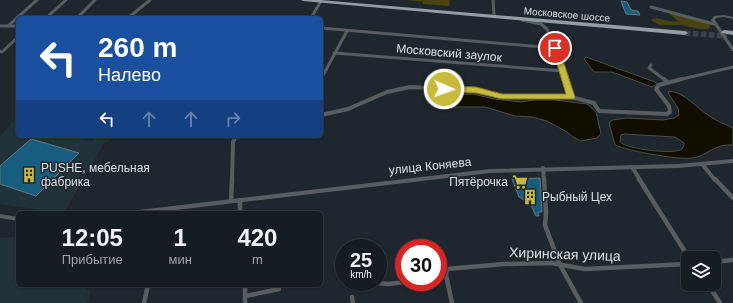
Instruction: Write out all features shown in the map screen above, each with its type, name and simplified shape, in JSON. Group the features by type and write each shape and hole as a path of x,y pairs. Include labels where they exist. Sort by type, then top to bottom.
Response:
{"highway":[{"name":"Московское шоссе","path":"304,0 320,1 494,14 684,31 509,18 320,1"},
{"path":"728,35 733,33"}],"street":[{"path":"19,16 37,0"},
{"path":"48,16 66,0"},
{"path":"80,16 95,0"},
{"path":"130,16 150,0"},
{"path":"493,0 494,14"},
{"path":"312,16 320,1"},
{"path":"651,7 714,24"},
{"path":"733,18 724,16 715,17 713,20 714,24 733,50"},
{"path":"509,18 545,26 549,31 571,97"},
{"path":"8,26 16,19"},
{"path":"0,26 16,26"},
{"path":"323,28 555,48"},
{"path":"323,74 347,31"},
{"path":"0,52 2,52 16,39"},
{"path":"728,44 733,44"},
{"name":"Московский заулок","path":"334,53 563,71"},
{"path":"651,65 649,68 667,82"},
{"path":"323,115 348,109 387,92 410,88 476,90 502,96 571,97 594,103 599,111 667,114 670,112 669,106 656,89 659,85 733,67"},
{"path":"231,201 233,142 235,138"},
{"name":"улица Коняева","path":"155,211 490,171 542,168 632,167 733,161"},
{"path":"702,164 733,198"},
{"path":"632,167 685,251"},
{"path":"542,168 546,213 545,225 551,246 581,303"},
{"path":"240,200 240,211"},
{"path":"0,216 16,219"},
{"path":"721,261 733,260"},
{"name":"Хиринская улица","path":"447,269 475,266 551,263 585,269 681,264"},
{"path":"447,280 452,303"},
{"path":"144,303 148,287"},
{"path":"245,287 245,303"},
{"path":"246,296 279,289"},
{"path":"712,291 720,303"},
{"path":"352,297 353,303"}],"shaded area":[{"path":"408,0 450,0 449,6 423,4 423,2"},
{"path":"666,11 707,23 710,25 709,29 700,29 680,25 660,25 652,21 652,19 658,19 678,21"},
{"path":"586,57 657,84 652,87 612,72 594,72 584,59"},
{"path":"669,91 680,94 717,121 733,128 733,145 721,146 692,158 676,158 631,150 615,145 609,123 612,120 627,118 663,120 674,118 679,115 678,108 668,93","holes":["624,134 675,137 684,143 683,148 678,151 641,149 624,145 620,142 621,135"]},
{"path":"453,93 458,95 473,94 494,99 521,102 534,100 555,100 587,104 596,112 601,133 597,138 581,141 547,121 532,117 515,116 485,107 457,107 432,104 427,97 442,96"},
{"path":"16,117 16,138 65,138 93,141 97,138 111,138 104,143 65,211 50,211 0,204 0,136"},
{"path":"16,237 16,287 83,287 91,292 87,303 0,303 0,238"}],"building":[{"path":"621,1 627,2 631,10 638,11 640,15 626,14"},
{"name":"PUSHE, мебельная фабрика","path":"31,139 79,153 36,196 0,184 0,166"},
{"name":"Рыбный Цех","path":"540,178 542,212 538,212 539,216 536,216 530,203 525,203 524,200 519,197 512,179"}],"tunnel":[{"path":"685,33 727,36"}],"place":[{"name":"PUSHE, мебельная фабрика","path":"29,175"},
{"name":"Пятёрочка","path":"520,182"},
{"name":"Рыбный Цех","path":"530,197"}],"route":[{"path":"444,89 476,90 502,96 571,97 555,48"}]}
